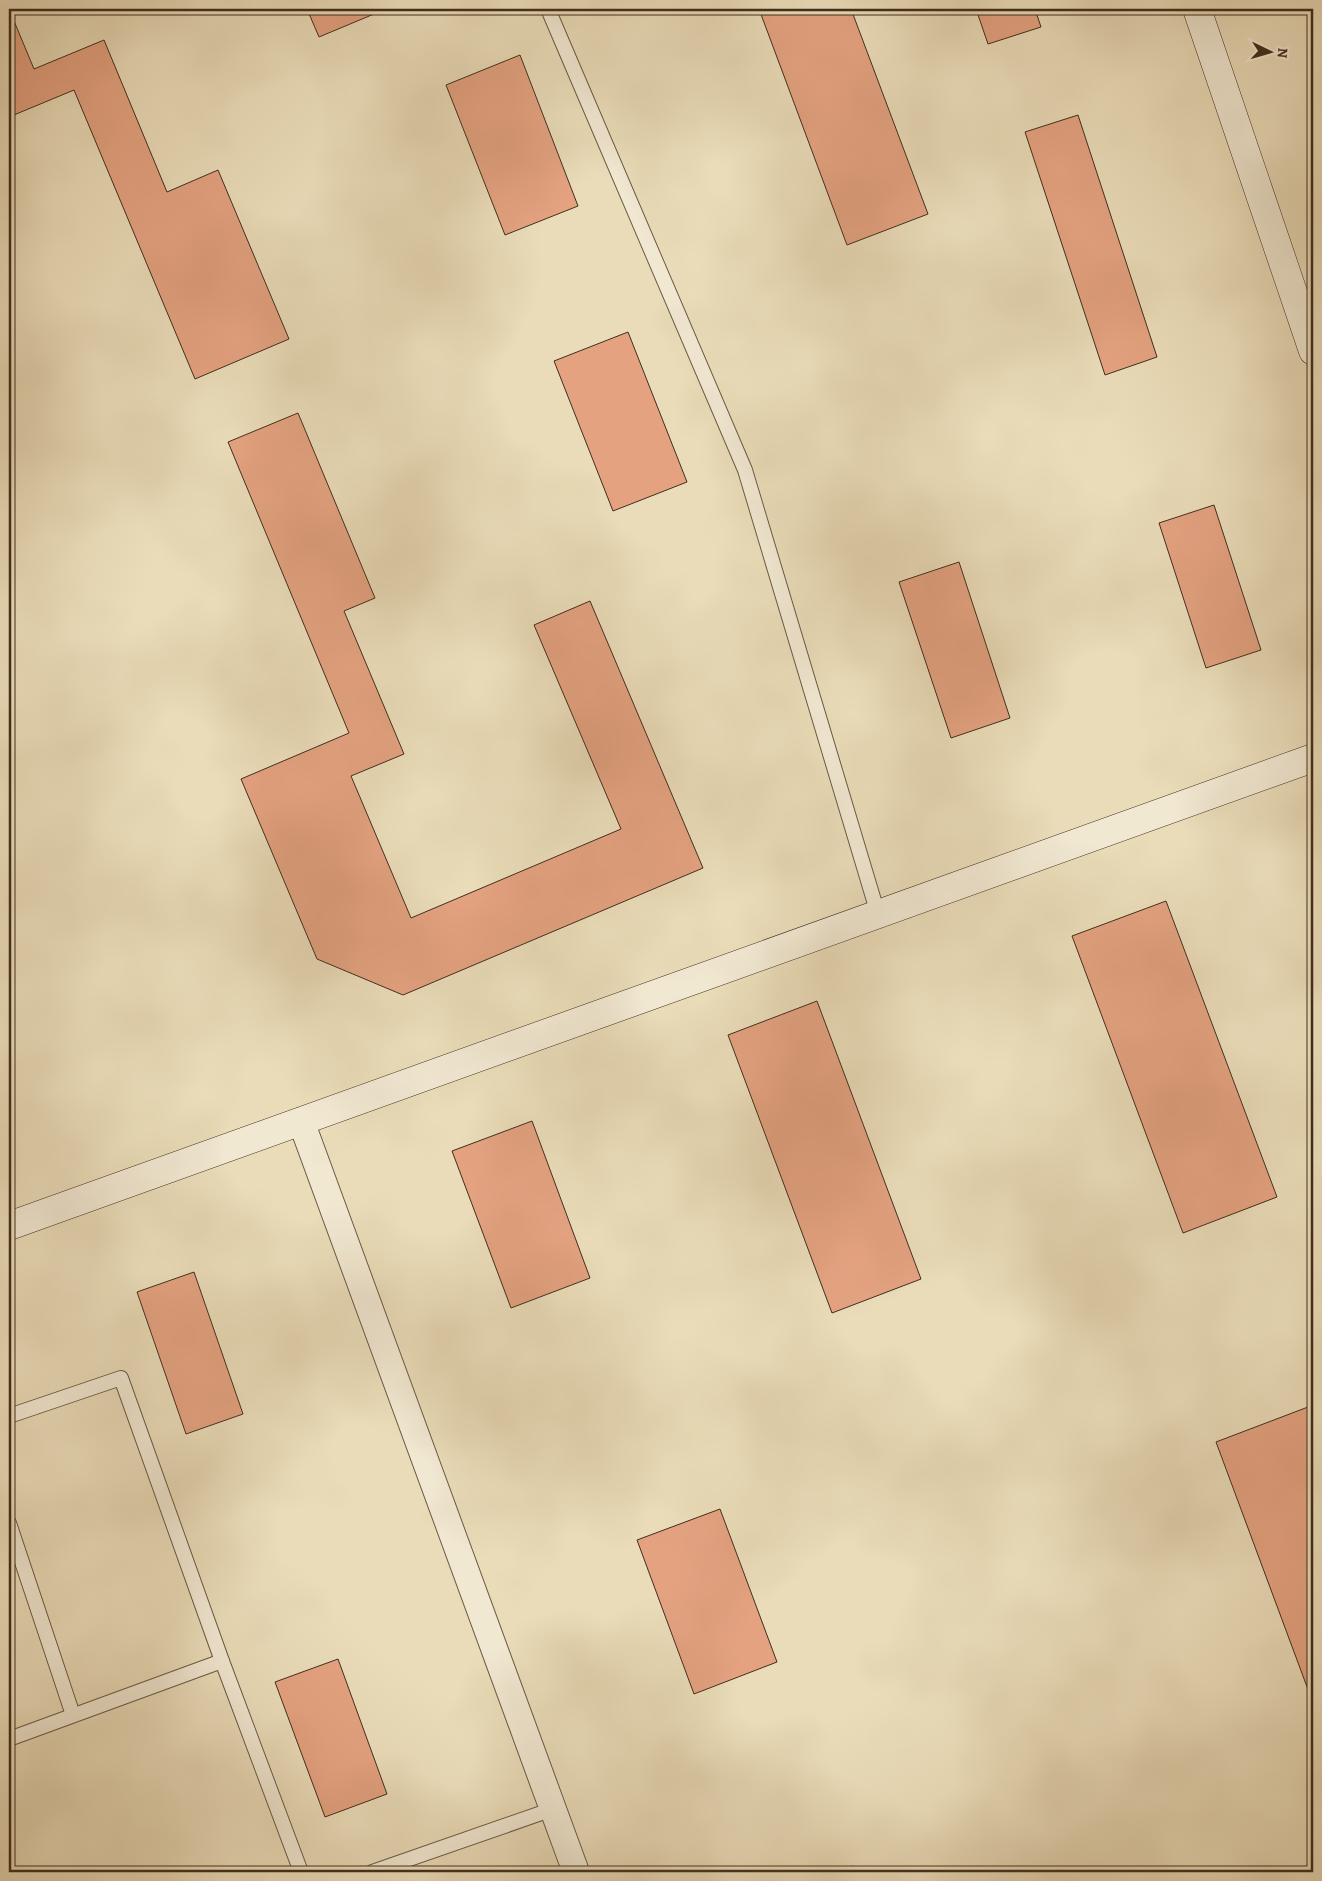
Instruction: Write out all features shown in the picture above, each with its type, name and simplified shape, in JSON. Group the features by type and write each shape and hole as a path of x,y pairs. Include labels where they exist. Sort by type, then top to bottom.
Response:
{"street":[{"path":"1196,9 1313,351"},
{"path":"9,1226 1313,758"},
{"path":"301,1121 576,1872"}],"lane":[{"path":"548,9 744,470 878,914"},
{"path":"9,1416 121,1378 222,1661 301,1872"},
{"path":"9,1523 73,1715"},
{"path":"9,1739 222,1661"},
{"path":"372,1872 553,1809"}],"building":[{"path":"9,9 34,69 104,40 167,192 218,170 289,339 195,379 74,90 9,117"},
{"path":"307,9 372,9 374,14 319,37"},
{"path":"759,9 851,9 928,214 847,245"},
{"path":"976,9 1035,9 1041,27 988,44"},
{"path":"520,55 578,206 505,235 446,85"},
{"path":"1078,115 1157,357 1105,375 1025,132"},
{"path":"628,332 687,482 613,511 554,361"},
{"path":"298,413 375,598 344,611 404,754 351,776 411,918 621,829 534,625 590,601 703,868 403,995 317,959 241,779 349,733 228,442"},
{"path":"1214,505 1261,650 1206,668 1159,523"},
{"path":"959,562 1010,718 951,738 899,582"},
{"path":"1166,901 1277,1197 1183,1233 1072,936"},
{"path":"817,1001 921,1279 832,1313 728,1035"},
{"path":"532,1121 590,1278 511,1308 452,1151"},
{"path":"194,1272 243,1414 186,1434 137,1292"},
{"path":"1308,1407 1313,1421 1313,1703 1216,1442"},
{"path":"720,1509 777,1662 694,1694 637,1540"},
{"path":"338,1659 387,1794 325,1817 275,1682"},
{"path":"853,1866 855,1872 836,1872"}]}
